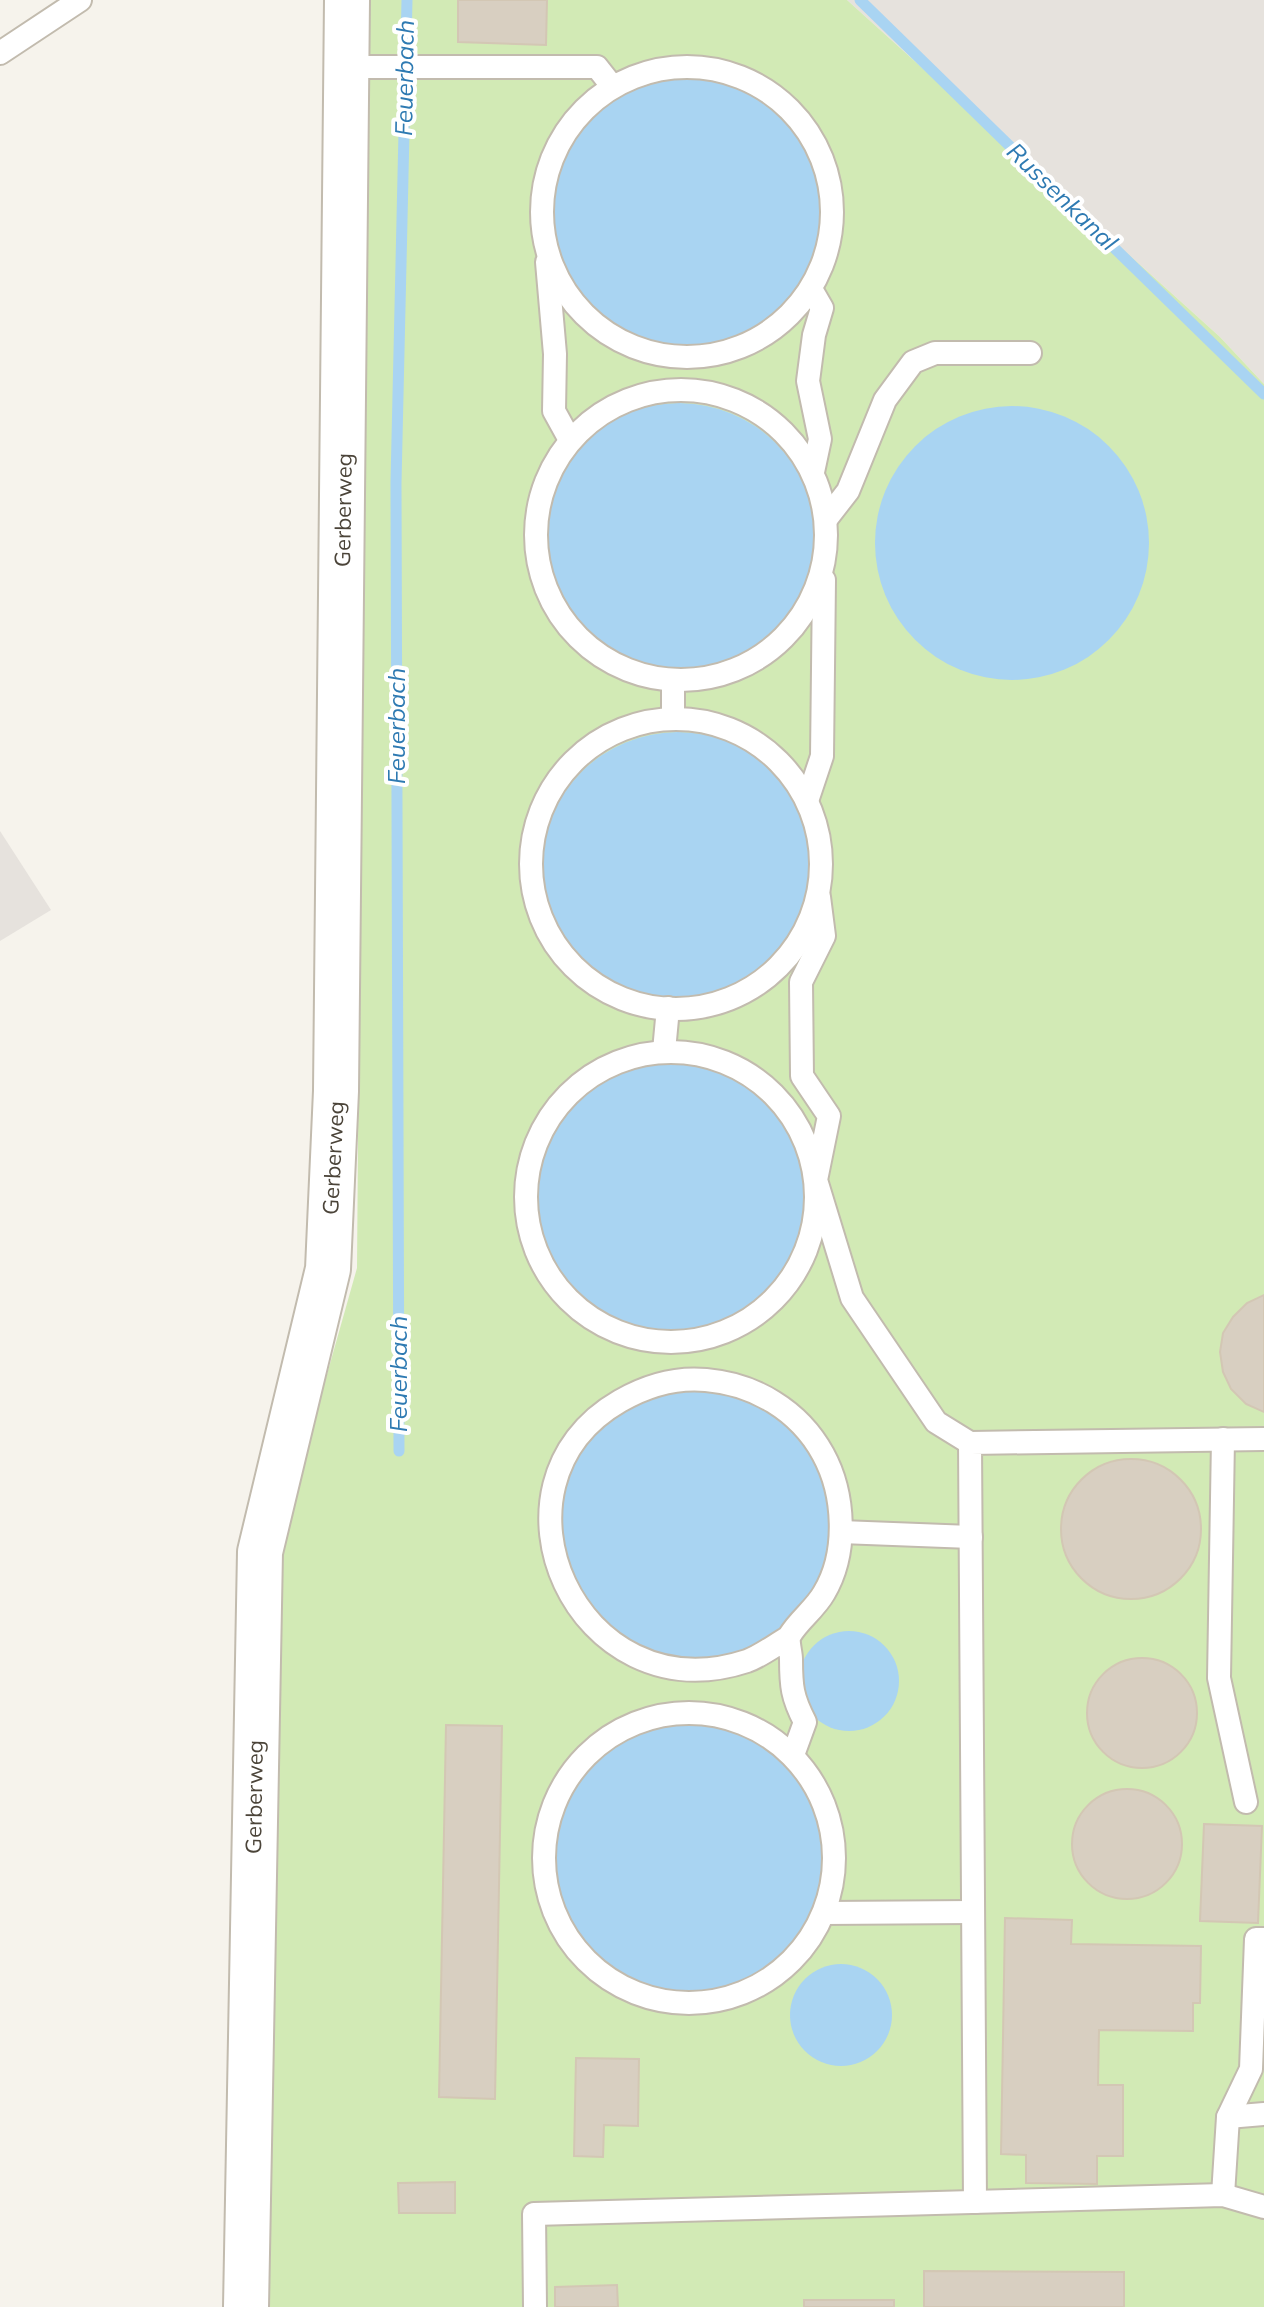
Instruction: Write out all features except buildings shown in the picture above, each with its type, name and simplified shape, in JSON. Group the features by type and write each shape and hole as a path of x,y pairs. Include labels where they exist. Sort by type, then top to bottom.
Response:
{"street":[{"name":"Gerberweg","path":"246,2307 260,1552 328,1269 330,1239 363,67 347,0"}],"lane":[{"path":"0,53 80,0"},
{"path":"363,67 597,67 612,86"},
{"path":"547,253 568,296 602,330 644,351 689,357 739,349 780,325 811,289 829,243 832,195 818,149 791,109 751,81 705,67 656,69 612,86 575,117 551,158 541,205 555,354 554,411 570,440"},
{"path":"811,289 822,308 814,335 808,381 820,439 813,472"},
{"path":"827,518 848,491 885,400 913,362 935,353 1030,353"},
{"path":"687,390 689,357"},
{"path":"807,801 822,756 827,518 813,472 785,433 746,404 699,390 651,392 606,410 570,440 545,482 535,528 541,576 562,619 596,654 639,675 686,681 733,672 774,648 806,612 824,567"},
{"path":"673,680 673,719"},
{"path":"818,895 801,940 769,977 727,1000 681,1010 633,1003 591,982 557,948 536,904 530,857 540,810 564,769 601,738 646,720 694,718 740,732 780,761 807,801 821,847 818,895 824,936 801,982 802,1076 829,1116 816,1180 816,1216 806,1251 789,1283 764,1310 733,1329 685,1342 656,1342 614,1331 576,1308 548,1275 530,1235 525,1192 533,1149 552,1110 583,1080 622,1059 664,1051 708,1055 748,1073 781,1101 804,1138 816,1180 852,1298 936,1422 970,1443 1264,1439"},
{"path":"664,1051 668,1008"},
{"path":"685,1342 689,1378"},
{"path":"689,1378 730,1382 767,1397 799,1421 823,1454 837,1492 841,1532 836,1562 826,1590 809,1616 789,1637 749,1661 704,1670 658,1665 616,1647 582,1616 559,1576 549,1531 555,1485 573,1443 604,1410 644,1387 689,1378"},
{"path":"1223,1439 1219,1678 1246,1802"},
{"path":"970,1443 975,2202"},
{"path":"841,1532 971,1537"},
{"path":"789,1637 789,1679 805,1722 793,1755"},
{"path":"664,1713 710,1713 755,1727 793,1755 817,1789 832,1829 835,1871 824,1913 800,1953 765,1983 722,2000 676,2003 631,1992 591,1966 562,1930 546,1886 544,1840 557,1795 583,1757 620,1729 664,1713"},
{"path":"824,1913 973,1912"},
{"path":"1223,2195 1228,2117 1251,2069 1256,1939 1264,1939"},
{"path":"1228,2117 1264,2114"},
{"path":"535,2307 534,2214 1223,2195 1264,2207"}],"shaded area":[{"path":"847,0 1264,0 1264,384 1220,337"},
{"path":"0,831 51,910 0,941"}],"green space":[{"path":"367,0 847,0 1220,337 1264,384 1264,2307 265,2307 278,1548 357,1268"}],"water":[{"path":"698,73 738,83 782,113 812,157 820,183 820,237 812,263 782,307 738,337 712,345 672,347 620,331 598,316 579,297 558,263 550,237 548,197 564,145 579,123 598,104 632,83 658,75"},
{"path":"679,403 719,409 755,426 776,443 793,464 810,500 816,540 810,580 793,616 776,637 755,654 719,671 679,677 639,671 603,654 582,637 565,616 548,580 542,540 548,500 565,464 582,443 603,426 639,409"},
{"path":"1025,406 1065,416 1109,446 1139,490 1147,516 1147,570 1139,596 1109,640 1065,670 1039,678 999,680 947,664 925,649 906,630 885,596 877,570 875,530 891,478 906,456 925,437 959,416 985,408"},
{"path":"691,732 731,742 775,772 805,816 813,842 813,896 805,922 775,966 731,996 705,1004 665,1006 613,990 591,975 572,956 551,922 543,896 541,856 557,804 572,782 591,763 625,742 651,734"},
{"path":"685,1061 725,1071 769,1101 799,1145 807,1171 807,1225 799,1251 769,1295 725,1325 699,1333 659,1335 607,1319 585,1304 566,1285 545,1251 537,1225 535,1185 551,1133 566,1111 585,1092 619,1071 645,1063"},
{"path":"696,1389 736,1395 772,1412 793,1429 810,1450 827,1486 833,1526 827,1566 810,1602 793,1623 772,1640 736,1657 696,1663 656,1657 620,1640 599,1623 582,1602 565,1566 559,1526 565,1486 582,1450 599,1429 620,1412 656,1395"},
{"path":"849,1631 877,1639 891,1653 899,1681 891,1709 877,1723 849,1731 821,1723 807,1709 799,1681 807,1653 821,1639"},
{"path":"703,1721 743,1731 787,1761 817,1805 825,1831 825,1885 817,1911 787,1955 743,1985 717,1993 677,1995 625,1979 603,1964 584,1945 563,1911 555,1885 553,1845 569,1793 584,1771 603,1752 637,1731 663,1723"},
{"path":"841,1964 860,1968 877,1979 888,1996 892,2015 888,2034 877,2051 860,2062 841,2066 822,2062 805,2051 794,2034 790,2015 794,1996 805,1979 822,1968"}],"waterway":[{"name":"Feuerbach","path":"399,1451 396,483 407,0"},
{"name":"Russenkanal","path":"860,0 1264,394"}]}
